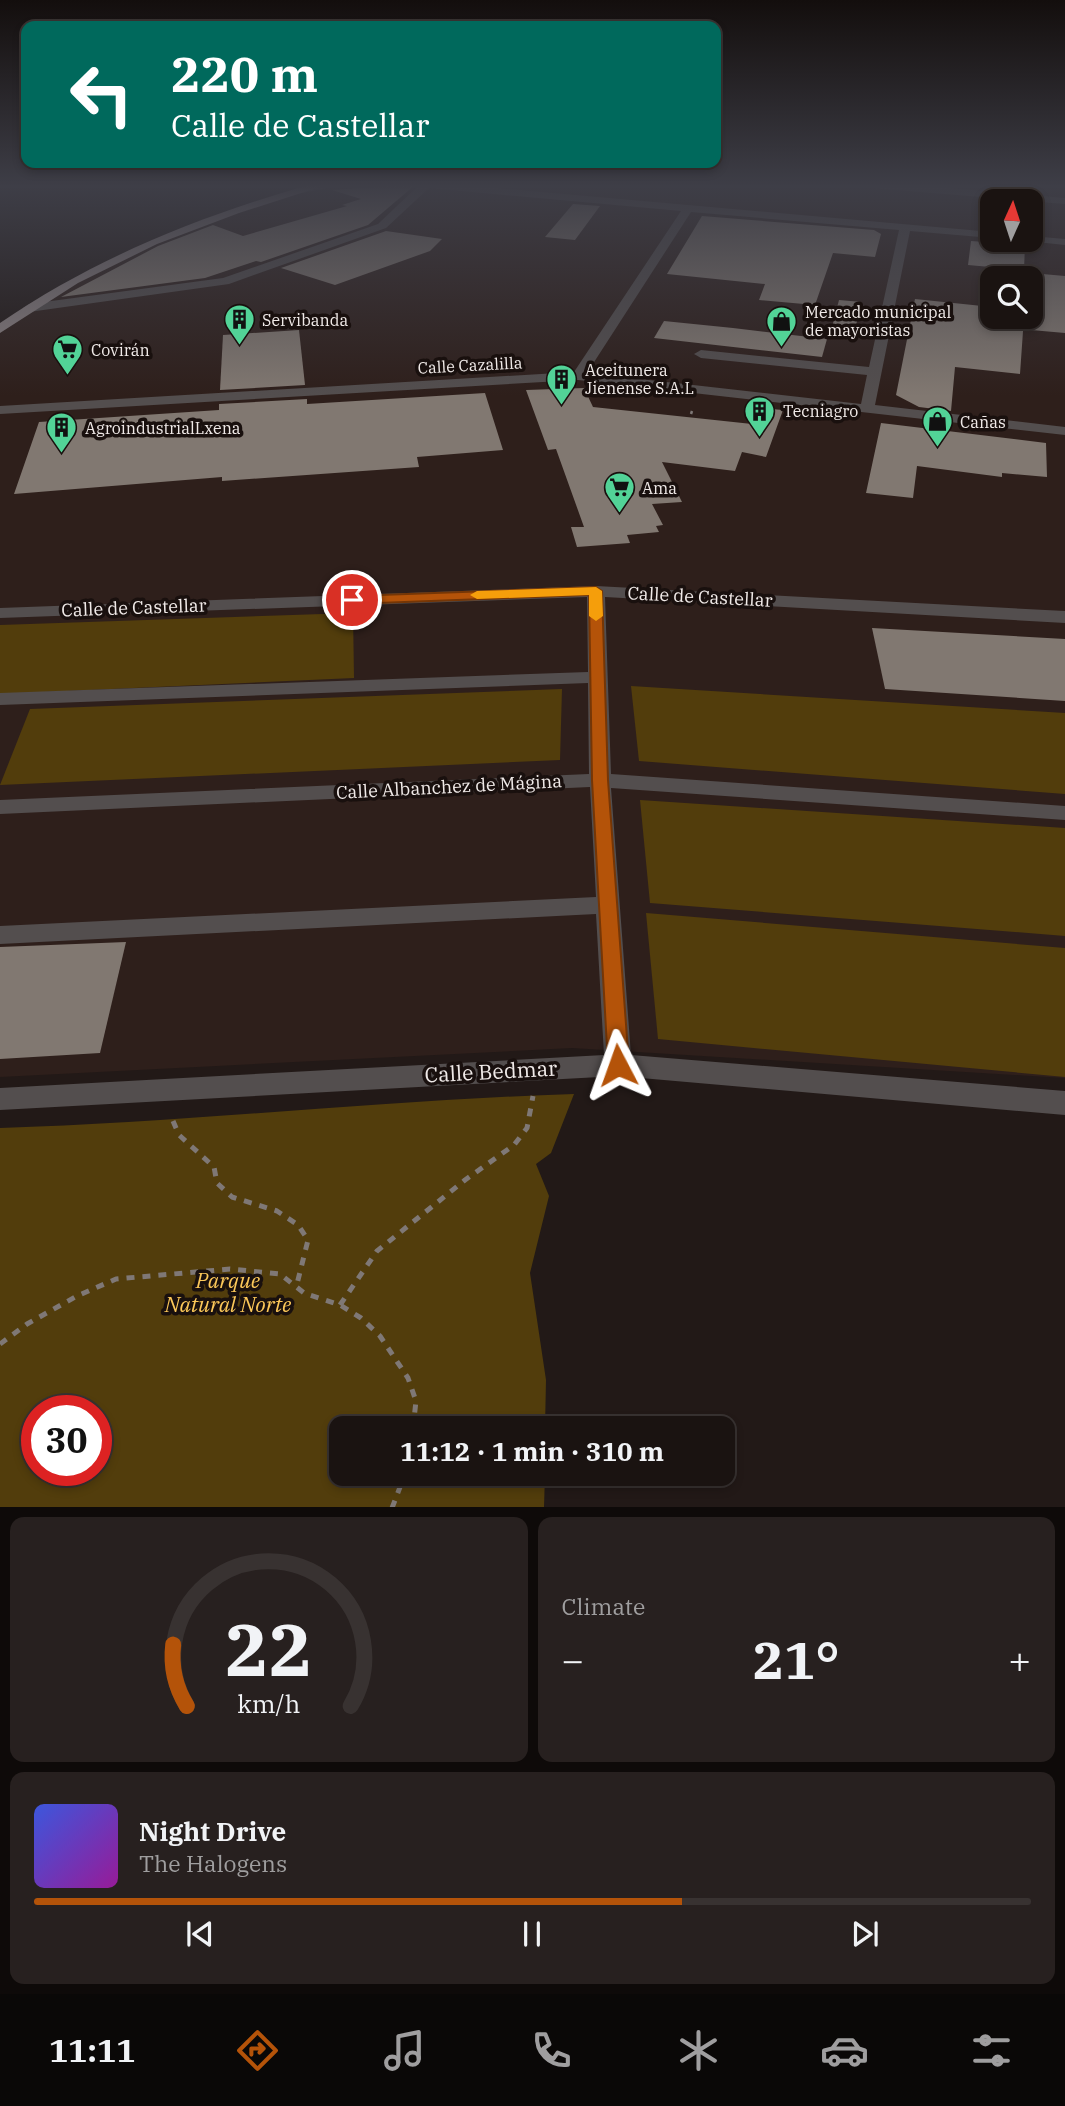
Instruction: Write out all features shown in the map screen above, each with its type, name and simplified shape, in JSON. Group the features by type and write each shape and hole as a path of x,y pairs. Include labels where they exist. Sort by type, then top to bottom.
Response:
{"main road":[{"path":"0,329 63,286 124,255"}],"street":[{"path":"29,308 225,281 298,255"},
{"path":"579,376 657,255"},
{"path":"867,408 899,255"},
{"path":"701,354 875,372"},
{"name":"Calle Cazalilla","path":"0,410 579,376 1065,432"},
{"path":"596,591 600,780 618,1065"},
{"name":"Calle de Castellar","path":"0,613 596,591 1065,617"},
{"path":"0,699 598,677"},
{"name":"Calle Albanchez de Mágina","path":"0,807 600,780 1065,813"},
{"path":"0,935 608,905"},
{"name":"Calle Bedmar","path":"0,1099 618,1065 1065,1103"}],"path":[{"path":"340,1305 377,1251 465,1180 514,1146 527,1128 533,1096"},
{"path":"173,1121 179,1135 214,1167 217,1183 232,1197 277,1212 298,1225 308,1240 296,1287"},
{"path":"0,1344 27,1324 77,1296 116,1279 230,1269 280,1274 304,1293 340,1305 361,1318 380,1335 408,1378 416,1401 414,1416"},
{"path":"392,1507 400,1486"}],"shaded area":[{"path":"123,255 1065,255 1065,1078 572,1048 0,1077 0,329 75,280"}],"green space":[{"path":"353,613 354,678 0,694 0,625"},
{"path":"631,686 1065,713 1065,794 639,761"},
{"path":"562,689 560,760 0,785 30,709"},
{"path":"640,800 1065,828 1065,936 650,903"},
{"path":"646,913 1065,948 1065,1077 658,1039"},
{"name":"Parque Natural Norte","path":"574,1094 551,1153 536,1164 549,1196 530,1273 546,1380 545,1416 329,1416 329,1486 545,1486 544,1507 0,1507 0,1128"}],"building":[{"path":"140,255 280,255 205,278 61,297"},
{"path":"317,255 418,255 335,285 281,268"},
{"path":"678,255 832,255 815,305 759,300 765,284 667,274"},
{"path":"969,255 1025,255 1024,266 968,265"},
{"path":"1043,274 1065,276 1065,333 1031,330 1043,329"},
{"path":"915,299 980,306 980,329 1023,329 1020,374 955,367 951,411 919,407 896,395"},
{"path":"839,300 862,302 855,329 832,327"},
{"name":"Mercado municipal de mayoristas","path":"664,321 827,339 822,357 654,338"},
{"path":"299,330 305,385 220,390 223,335"},
{"path":"584,388 593,407 752,424 758,408 783,410 766,457 742,452 735,471 662,462 682,502 652,504 663,525 656,526 659,532 627,535 630,543 577,547 571,527 584,527 556,449 548,450 526,390"},
{"path":"485,393 503,450 417,457 419,467 222,481 222,477 14,494 39,422 219,410 219,404 307,399 307,404"},
{"path":"881,423 1046,443 1047,477 1002,473 1002,477 917,466 913,498 866,493"},
{"path":"872,628 1065,639 1065,701 885,689"},
{"path":"126,942 100,1053 0,1059 0,947"}],"slow traffic":[{"path":"477,595 596,591 596,616"}],"place":[{"name":"Servibanda","path":"239,347"},
{"name":"Mercado municipal de mayoristas","path":"782,348"},
{"name":"Covirán","path":"68,377"},
{"name":"Aceitunera Jienense S.A.L","path":"562,406"},
{"name":"Tecniagro","path":"760,438"},
{"name":"Cañas","path":"937,449"},
{"name":"AgroindustrialLxena","path":"62,455"},
{"name":"Ama","path":"619,515"}],"route":[{"path":"352,600 596,591 600,780 618,1065"}]}
